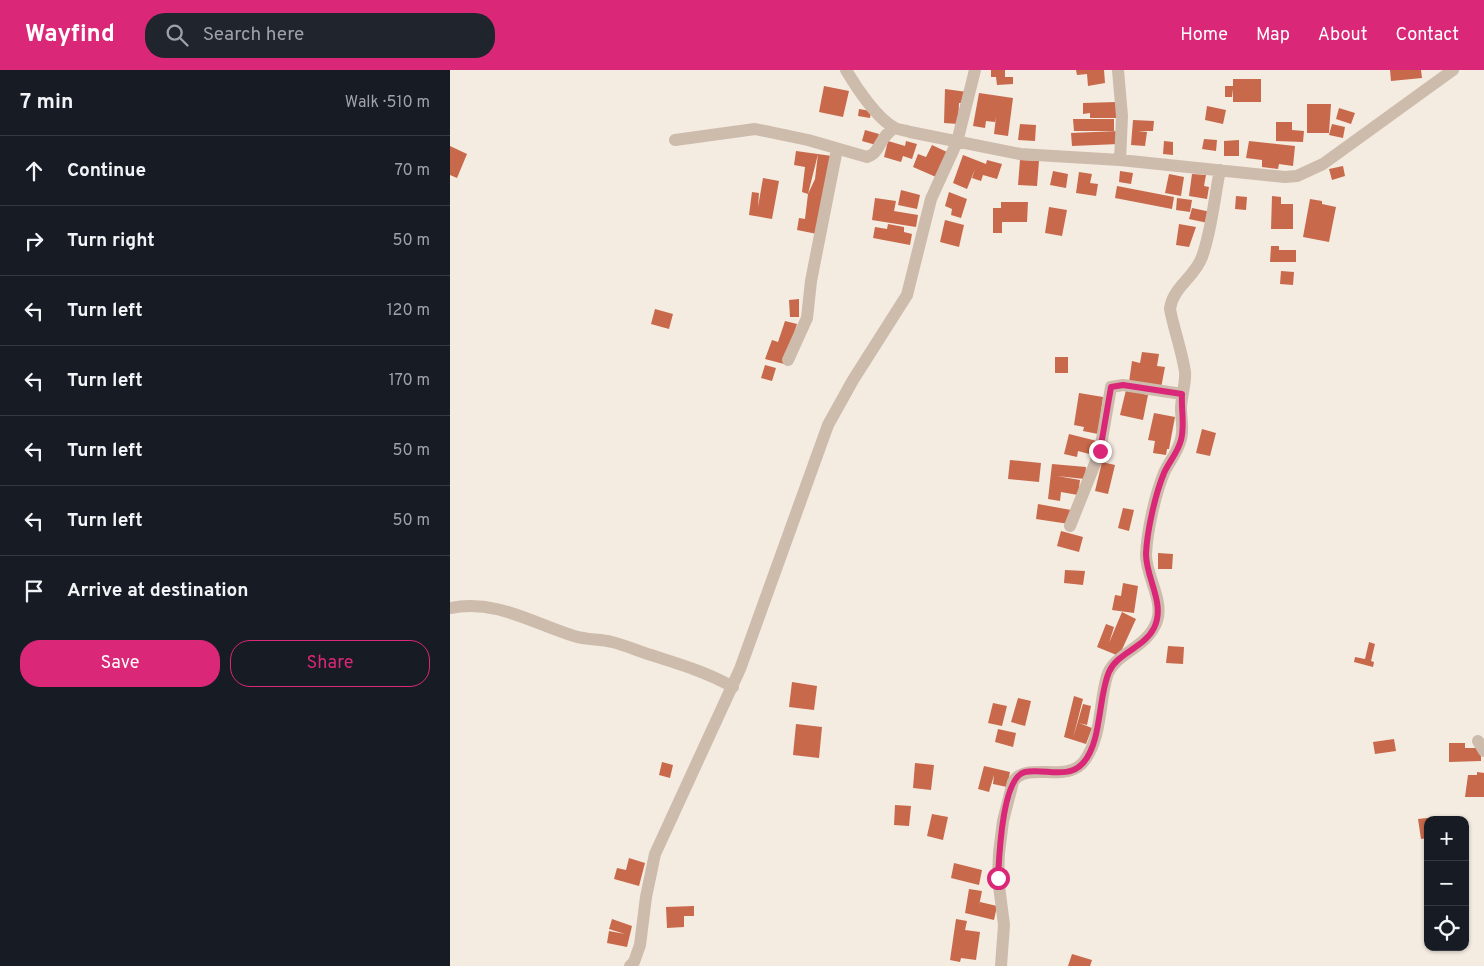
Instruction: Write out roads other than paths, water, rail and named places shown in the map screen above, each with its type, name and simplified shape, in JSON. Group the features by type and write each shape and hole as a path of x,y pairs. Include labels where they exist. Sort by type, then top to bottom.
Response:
{"street":[{"path":"846,70 874,109 895,128 1020,154 1120,160 1285,177 1310,172 1453,70"},
{"path":"630,966 634,962 640,945 646,897 658,848 733,687 782,558 828,425 853,380 907,295 931,199 957,142 975,70"},
{"path":"1118,70 1122,116 1120,160"},
{"path":"674,140 755,129 808,140 860,156 872,155 885,134 895,128"},
{"path":"788,360 808,318 814,263 837,149"},
{"path":"1001,966 1004,926 998,878 999,853 1010,792 1016,777 1030,772 1056,773 1073,769 1084,762 1097,728 1109,670 1136,648 1154,629 1158,610 1147,563 1148,542 1163,475 1181,440 1182,394 1185,372 1171,317 1170,302 1196,270 1202,258 1212,224 1220,170"},
{"path":"1070,526 1100,451 1111,387 1123,385 1182,394"},
{"path":"450,608 462,605 488,607 513,612 572,635 589,640 611,642 710,674 733,687"}]}
